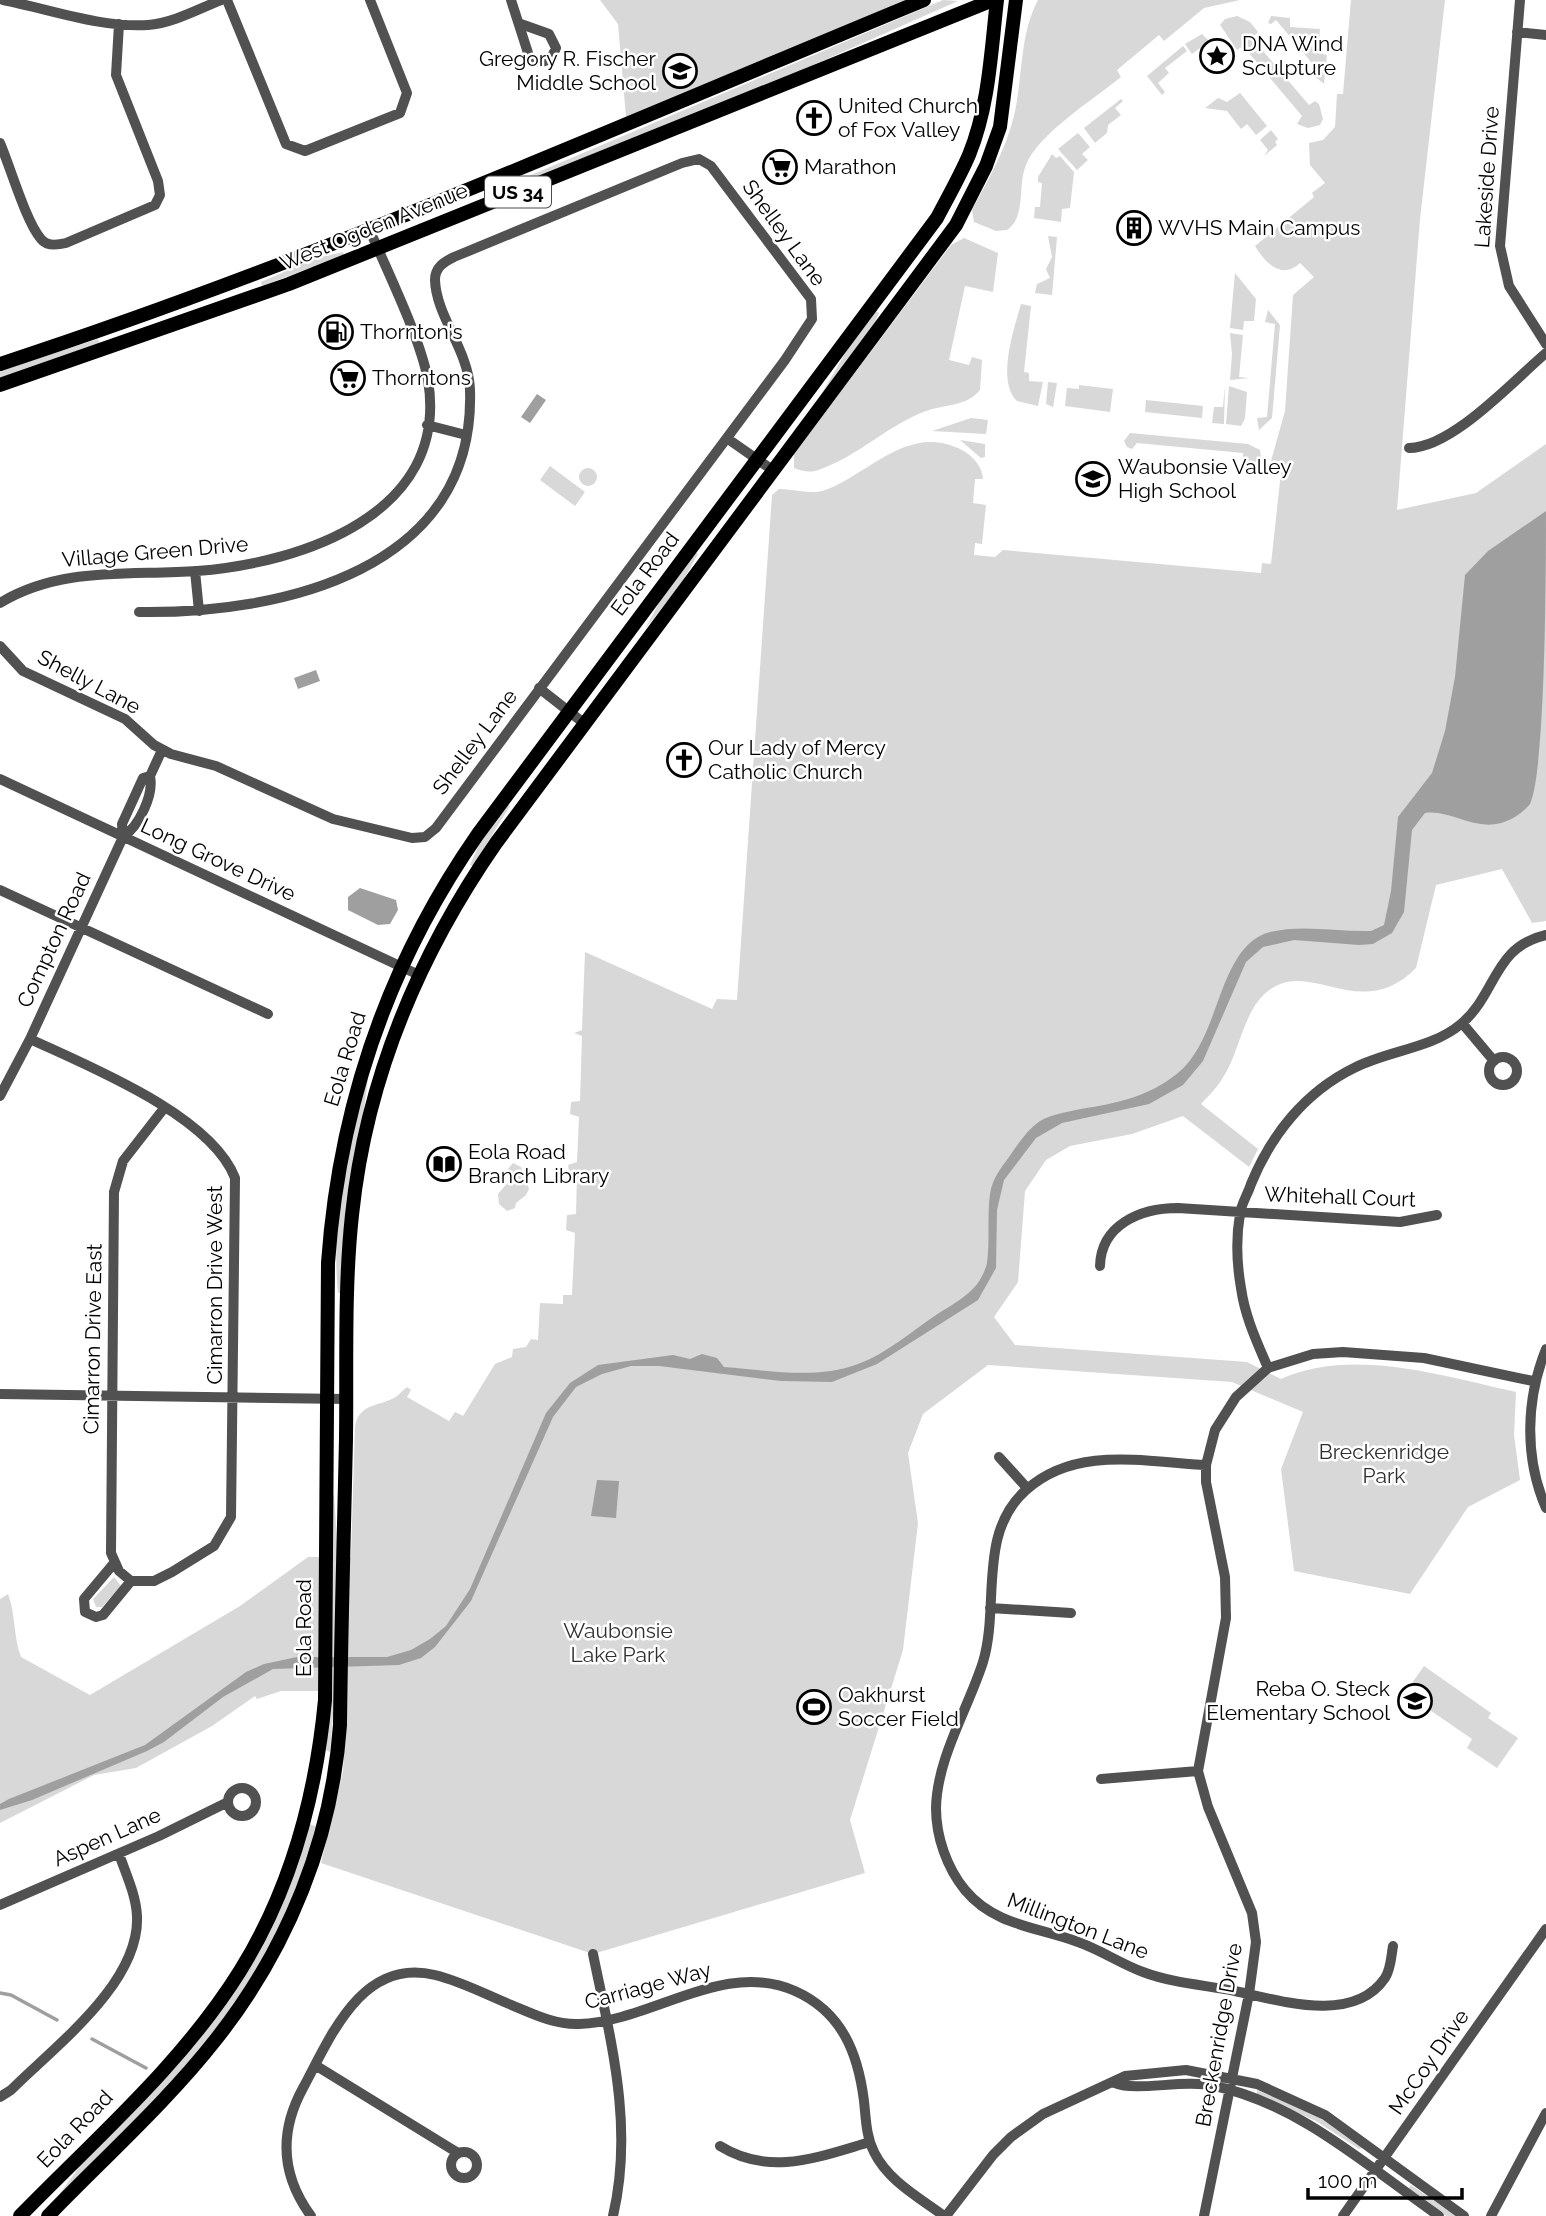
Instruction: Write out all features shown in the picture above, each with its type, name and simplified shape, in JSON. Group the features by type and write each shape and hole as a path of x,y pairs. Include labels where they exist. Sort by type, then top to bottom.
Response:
{"main road":[{"name":"West Ogden Avenue","path":"0,364 117,325 370,231 925,0"},
{"name":"West Ogden Avenue","path":"0,385 116,346 378,249 995,0"},
{"name":"Eola Road","path":"48,2216 216,2039 247,1998 276,1949 305,1884 327,1814 338,1751 333,1679 326,1398 328,1263 335,1186 357,1086 378,1020 400,966 458,862 918,246 953,188 969,154 982,108 995,0"},
{"name":"Eola Road","path":"333,1644 346,1399 349,1253 356,1180 382,1071 419,975 464,890 934,258 970,201 994,148 1004,111 1016,0"},
{"path":"116,346 117,325"},
{"name":"Eola Road","path":"20,2216 177,2054 221,1999 251,1953 284,1882 307,1811 333,1679"}],"street":[{"path":"1,1 119,24 163,22 221,0"},
{"path":"227,0 286,144 305,151 400,113 406,101 404,85 370,0"},
{"path":"511,0 521,24"},
{"name":"Lakeside Drive","path":"1520,0 1500,246 1509,286 1546,344"},
{"path":"0,143 34,227 42,241 51,245 66,243 155,205 160,195 158,181 116,75 119,24"},
{"path":"1517,32 1546,35"},
{"name":"Shelley Lane","path":"139,612 199,611 291,596 356,572 393,551 425,522 449,488 466,435 469,377 439,297 435,278 437,269 454,257 682,163 699,159 711,166 811,299 814,312 809,326 728,439 436,828 419,838 333,819 216,766 162,750"},
{"name":"Village Green Drive","path":"0,603 26,590 71,577 195,571 247,564 292,553 331,539 377,514 411,472 427,425 429,392 423,363 370,231"},
{"path":"1409,448 1426,447 1450,436 1546,353"},
{"path":"427,425 466,435"},
{"path":"728,439 774,471"},
{"path":"195,571 199,611"},
{"name":"Shelly Lane","path":"0,646 23,671 125,719 162,750"},
{"path":"539,688 585,724"},
{"name":"Compton Road","path":"0,1096 30,1039 124,837 124,820 144,778 150,776 162,750"},
{"name":"Long Grove Drive","path":"0,779 419,975"},
{"path":"0,890 268,1014"},
{"path":"1268,1368 1243,1301 1238,1256 1240,1212 1272,1143 1314,1094 1354,1068 1424,1044 1462,1024 1481,1000 1511,952 1528,940 1546,935"},
{"path":"1462,1024 1494,1061"},
{"name":"Cimarron Drive West","path":"30,1039 128,1084 165,1107 216,1148 230,1165 235,1178 233,1508 225,1531 214,1546 162,1578 131,1581"},
{"name":"Cimarron Drive East","path":"115,1562 111,1553 115,1182 123,1161 165,1107"},
{"name":"Whitehall Court","path":"1100,1266 1100,1249 1105,1238 1121,1224 1143,1213 1169,1208 1399,1222 1437,1214"},
{"path":"1546,1349 1533,1381 1531,1435 1546,1508"},
{"name":"Breckenridge Drive","path":"1204,2216 1249,1994 1256,1942 1252,1913 1213,1819 1198,1771 1227,1601 1208,1502 1206,1465 1215,1430 1225,1413 1251,1382 1268,1368 1313,1354 1343,1352 1424,1358 1533,1381"},
{"path":"0,1394 346,1399"},
{"path":"999,1457 1027,1489"},
{"name":"Millington Lane","path":"1206,1465 1115,1459 1085,1461 1062,1467 1027,1489 1017,1499 999,1533 983,1662 937,1794 940,1842 966,1891 985,1907 1010,1922 1079,1942 1145,1973 1317,2006 1360,1997 1386,1977 1393,1946"},
{"path":"115,1562 119,1571 131,1581 103,1615 90,1616 85,1612 84,1599 115,1562"},
{"path":"990,1608 1071,1613"},
{"path":"1101,1779 1198,1771"},
{"name":"Aspen Lane","path":"0,1905 119,1854 228,1802"},
{"path":"0,2097 11,2090 107,1993 125,1969 136,1936 137,1913 119,1854"},
{"name":"McCoy Drive","path":"1343,2216 1546,1929"},
{"path":"593,1954 619,2082 623,2130 621,2177 613,2216"},
{"name":"Carriage Way","path":"311,2216 289,2176 286,2137 293,2107 352,2003 368,1987 386,1977 407,1973 437,1976 555,2022 579,2025 607,2021 733,1983 759,1982 795,1991 838,2022 850,2043 859,2063 870,2142 876,2155 894,2179 945,2216"},
{"path":"315,2065 458,2153"},
{"path":"945,2216 981,2169 1011,2137 1065,2102 1115,2084 1125,2076 1164,2070 1233,2077 1270,2089 1325,2115 1464,2216"},
{"path":"1115,2084 1125,2087 1185,2082 1230,2090 1304,2122 1439,2216"},
{"path":"1491,2216 1546,2113"},
{"path":"720,2146 738,2157 758,2163 788,2164 870,2142"}],"green space":[{"name":"Gregory R. Fischer Middle School","path":"600,0 910,0 626,117 618,24"},
{"path":"943,0 958,1 793,74 531,179 529,176"},
{"path":"1038,0 1240,0 1204,8 1164,41 1159,35 1117,70 1121,77 1054,129 1032,153 1026,165 1017,217 1007,230 996,231 974,222 972,210 1011,128 1028,28"},
{"name":"Waubonsie Lake Park","path":"1351,0 1445,0 1420,219 1397,510 1476,493 1546,444 1546,921 1532,923 1502,869 1436,885 1416,968 1396,983 1377,990 1358,991 1306,982 1290,982 1274,987 1255,1005 1228,1068 1218,1086 1201,1104 1258,1149 1249,1167 1183,1116 1132,1134 1070,1146 1046,1160 1025,1191 1018,1282 994,1317 1015,1345 1247,1362 1281,1379 1338,1365 1367,1365 1428,1372 1516,1392 1514,1435 1520,1480 1468,1507 1410,1594 1294,1571 1281,1469 1303,1412 1232,1382 988,1365 923,1414 908,1453 918,1523 903,1650 850,1820 865,1873 593,1954 321,1863 343,1771 347,1691 335,1691 330,1752 326,1750 331,1691 281,1691 257,1699 255,1696 212,1726 136,1768 94,1775 0,1823 0,1599 8,1594 21,1657 90,1695 240,1606 308,1557 331,1557 331,1496 334,1495 338,1556 351,1557 355,1426 361,1413 394,1398 407,1387 411,1390 407,1397 449,1421 455,1412 463,1416 495,1364 512,1357 513,1349 526,1347 531,1339 538,1340 540,1303 563,1304 563,1295 572,1295 575,1233 566,1230 567,1215 576,1214 577,1173 569,1171 568,1165 577,1162 579,1117 570,1114 571,1102 580,1101 582,1036 574,1033 582,1030 585,952 712,1009 717,999 737,1000 772,495 779,489 822,491 908,446 925,442 943,443 970,455 982,474 983,479 975,479 973,503 986,505 982,544 975,543 974,555 995,557 1003,550 1261,573 1262,563 1271,564 1282,463 1271,461 1285,411 1293,295 1314,277 1300,263 1286,270 1274,267 1263,258 1255,246 1314,197 1312,193 1325,183 1310,165 1309,143 1323,140 1335,127 1337,94 1343,94"},
{"path":"1237,16 1250,22 1258,32 1252,38 1309,105 1315,101 1319,104 1323,119 1320,125 1308,128 1297,124 1302,116 1243,46 1237,50 1220,25 1225,19"},
{"path":"1271,16 1290,18 1290,27 1320,29 1318,53 1327,55 1324,84 1312,74 1317,69 1276,20 1268,23"},
{"path":"1202,34 1218,50 1214,55 1218,61 1213,64 1200,48 1192,54 1185,44"},
{"path":"1183,46 1187,51 1165,68 1169,73 1158,83 1165,92 1162,95 1147,76"},
{"path":"1240,93 1267,126 1256,135 1247,124 1241,129 1227,111 1205,108 1218,98 1227,102"},
{"path":"1121,99 1123,101 1115,108 1121,115 1108,125 1107,133 1095,143 1084,128"},
{"path":"1271,130 1278,139 1275,142 1277,145 1264,156 1268,150 1260,140"},
{"path":"1078,133 1090,147 1082,154 1088,160 1077,170 1058,149"},
{"path":"1052,154 1056,158 1060,156 1074,172 1070,208 1062,209 1061,222 1034,218 1035,207 1040,207 1042,183 1038,182 1038,177"},
{"path":"1048,236 1057,237 1052,295 1035,293 1037,284 1050,278 1046,269 1052,257"},
{"path":"964,238 998,253 993,292 965,286 949,360 969,365 972,357 982,360 980,390 962,402 912,417 835,463 811,471 794,468 794,454 951,245"},
{"path":"343,252 344,255 262,286 261,282 316,258"},
{"path":"1235,273 1256,299 1254,321 1244,321 1243,330 1230,328"},
{"path":"1021,304 1031,306 1024,372 1029,373 1029,381 1043,382 1038,406 1017,401 1008,381 1008,354"},
{"path":"1268,310 1280,325 1272,418 1259,430 1257,418 1267,417 1275,324 1265,322"},
{"path":"876,311 879,313 872,329 822,393 850,345"},
{"path":"1230,333 1243,335 1239,377 1249,378 1230,380"},
{"path":"98,339 100,344 0,378 0,371"},
{"path":"1048,382 1057,383 1053,407 1046,404"},
{"path":"1079,385 1113,389 1110,412 1065,406 1067,388 1079,389"},
{"path":"1225,385 1224,424 1212,423 1214,407 1223,407"},
{"path":"1229,386 1247,392 1245,418 1241,426 1226,424"},
{"path":"1146,400 1203,406 1202,418 1145,412"},
{"path":"971,418 988,420 986,434 932,431"},
{"path":"1130,433 1248,444 1260,450 1261,458 1256,462 1243,461 1243,453 1137,443 1132,449 1127,447 1124,441"},
{"path":"960,440 985,444 985,457 981,458"},
{"path":"550,466 585,492 575,506 540,480"},
{"path":"588,468 594,471 597,477 594,483 588,486 582,483 579,477 582,471"},
{"path":"695,552 698,554 680,586 645,629 661,599"},
{"path":"507,804 510,806 473,866 470,865 479,845"},
{"path":"368,1078 341,1293 338,1293 337,1239 342,1185 353,1130"},
{"path":"513,1163 521,1167 529,1189 516,1203 515,1208 507,1211 499,1204 498,1194 510,1180 508,1169"},
{"path":"114,1577 121,1586 102,1607 96,1607 93,1599"},
{"path":"1424,1666 1491,1713 1488,1718 1518,1738 1497,1768 1467,1748 1472,1739 1405,1693"},
{"path":"310,1824 317,1827 280,1926 260,1964 229,2012 183,2069 55,2200 89,2154 172,2069 297,1866"},
{"path":"1257,2090 1309,2110 1363,2148 1359,2149 1316,2121 1257,2095"},
{"path":"1411,2185 1456,2216 1446,2216 1408,2189"}],"shaded area":[{"path":"537,394 546,400 530,423 521,417"},
{"path":"1546,511 1542,710 1535,784 1530,804 1515,817 1489,825 1425,813 1412,830 1404,912 1392,933 1373,944 1294,940 1263,947 1246,962 1203,1061 1183,1085 1149,1104 1062,1123 1036,1138 1004,1180 997,1210 996,1268 978,1300 877,1364 832,1382 781,1381 659,1366 631,1366 602,1374 576,1387 553,1417 471,1601 435,1647 421,1658 399,1665 273,1669 223,1697 164,1742 147,1751 32,1800 0,1810 0,1804 9,1799 145,1745 246,1672 264,1664 297,1657 387,1657 411,1650 430,1639 446,1626 470,1589 546,1413 570,1383 598,1365 673,1355 690,1359 702,1354 717,1358 724,1367 792,1373 842,1369 879,1354 968,1294 984,1273 987,1263 989,1202 993,1183 1019,1142 1035,1125 1055,1115 1132,1098 1155,1088 1178,1073 1203,1038 1239,955 1253,941 1270,932 1282,930 1307,928 1371,931 1384,925 1391,891 1398,817 1432,773 1445,731 1455,677 1465,575 1488,551"},
{"path":"316,670 320,681 298,689 294,678"},
{"path":"360,888 396,900 398,910 390,924 378,925 348,910 348,897"},
{"path":"597,1480 619,1481 616,1518 591,1516"}],"waterway":[{"path":"0,1993 11,1995 57,2020"},
{"path":"92,2039 146,2068"}],"place":[{"name":"DNA Wind Sculpture","path":"1217,56"},
{"name":"Gregory R. Fischer Middle School","path":"680,71"},
{"name":"United Church of Fox Valley","path":"814,118"},
{"name":"Marathon","path":"780,167"},
{"name":"WVHS Main Campus","path":"1134,228"},
{"name":"Thornton's","path":"336,332"},
{"name":"Thorntons","path":"348,378"},
{"name":"Waubonsie Valley High School","path":"1093,479"},
{"name":"Our Lady of Mercy Catholic Church","path":"684,760"},
{"name":"Eola Road Branch Library","path":"444,1164"},
{"name":"Reba O. Steck Elementary School","path":"1415,1701"},
{"name":"Oakhurst Soccer Field","path":"814,1707"}],"park label":[{"name":"Breckenridge Park","path":"1384,1464"}]}
